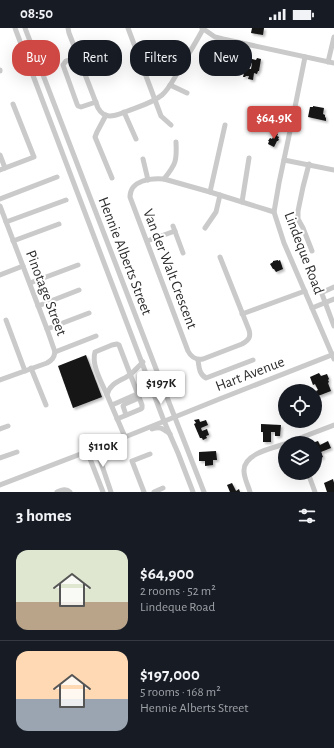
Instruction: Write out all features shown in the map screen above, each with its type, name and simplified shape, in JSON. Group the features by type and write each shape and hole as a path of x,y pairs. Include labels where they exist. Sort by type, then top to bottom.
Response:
{"street":[{"name":"Hennie Alberts Street","path":"15,28 164,420 193,492"},
{"name":"Hennie Alberts Street","path":"25,28 204,492"},
{"path":"68,28 72,40"},
{"path":"128,28 162,116 171,125"},
{"path":"86,76 100,111 106,116 114,116 150,103 166,91 192,50 202,29 215,37 331,63 334,37"},
{"name":"Lindeque Road","path":"305,57 274,212 284,243 333,356"},
{"path":"68,60 63,65 78,106 81,107 96,102"},
{"path":"170,85 187,93"},
{"path":"0,155 3,169 34,157 13,104"},
{"path":"124,112 136,139"},
{"path":"106,116 95,137 112,178"},
{"path":"210,192 225,125"},
{"path":"164,179 175,163 177,154 176,142"},
{"path":"242,202 249,158"},
{"path":"143,159 148,180"},
{"path":"284,160 334,170"},
{"path":"309,164 298,211 298,219 312,251"},
{"path":"0,198 57,177"},
{"name":"Van der Walt Crescent","path":"253,360 206,378 202,375 199,369 198,360 190,356 188,351 130,197 130,192 136,184 156,178 164,179 274,212"},
{"path":"205,228 216,212 220,195"},
{"path":"6,222 66,200"},
{"name":"Pinotage Street","path":"0,206 55,352 52,359 47,363 0,380"},
{"path":"14,240 59,224"},
{"path":"147,241 174,229 183,253"},
{"path":"198,360 242,344 249,339 249,330 220,257"},
{"path":"30,283 78,265"},
{"path":"0,274 23,266"},
{"path":"334,287 322,293 325,303 332,316 334,326"},
{"path":"38,306 79,290"},
{"path":"242,314 305,291"},
{"path":"312,308 334,299"},
{"path":"47,329 89,313"},
{"path":"6,320 25,371"},
{"path":"55,352 96,336"},
{"path":"117,419 142,408 119,345 117,344 95,352 94,357 100,379 124,437"},
{"name":"Hart Avenue","path":"124,437 164,420 333,356"},
{"path":"107,395 108,390 114,383 130,374 143,362"},
{"path":"31,368 46,405"},
{"path":"112,406 138,396 155,395"},
{"path":"126,415 125,404 138,396"},
{"path":"308,436 334,425"},
{"path":"0,429 8,426"},
{"path":"0,485 124,437 136,435 158,427 162,428 171,435"},
{"path":"250,492 244,471 245,464 251,457 278,446"},
{"path":"96,448 111,492"},
{"path":"87,451 104,492"},
{"path":"0,458 17,452"},
{"path":"144,492 132,461 150,454"},
{"path":"311,480 315,492"},
{"path":"154,492 163,488"},
{"path":"57,492 63,490 70,492"}],"building":[{"path":"252,28 264,28 263,35 251,33"},
{"path":"252,59 261,59 259,71 257,74 254,73 253,80 248,79 249,76 252,76"},
{"path":"313,106 324,108 323,114 325,115 326,121 308,117 310,107"},
{"path":"275,133 278,134 277,136 279,139 274,147 268,144 268,141 270,138 272,139"},
{"path":"280,260 283,269 276,272 270,264 273,261"},
{"path":"86,355 102,397 73,408 58,366"},
{"path":"319,373 321,376 327,374 331,391 322,394 322,384 313,384 310,377"},
{"path":"199,419 200,422 206,420 208,425 201,428 202,431 207,429 209,435 203,440 200,438 194,424 196,423 194,420"},
{"path":"261,424 278,425 278,428 281,428 280,436 275,436 275,432 271,432 271,442 263,442 263,432 261,432"},
{"path":"328,441 331,448 322,452 322,444"},
{"path":"216,451 217,460 213,460 213,465 205,466 205,461 199,461 199,452"},
{"path":"333,479 334,492 327,492 324,483"},
{"path":"232,483 236,491 239,489 240,492 230,492 227,485"}]}
